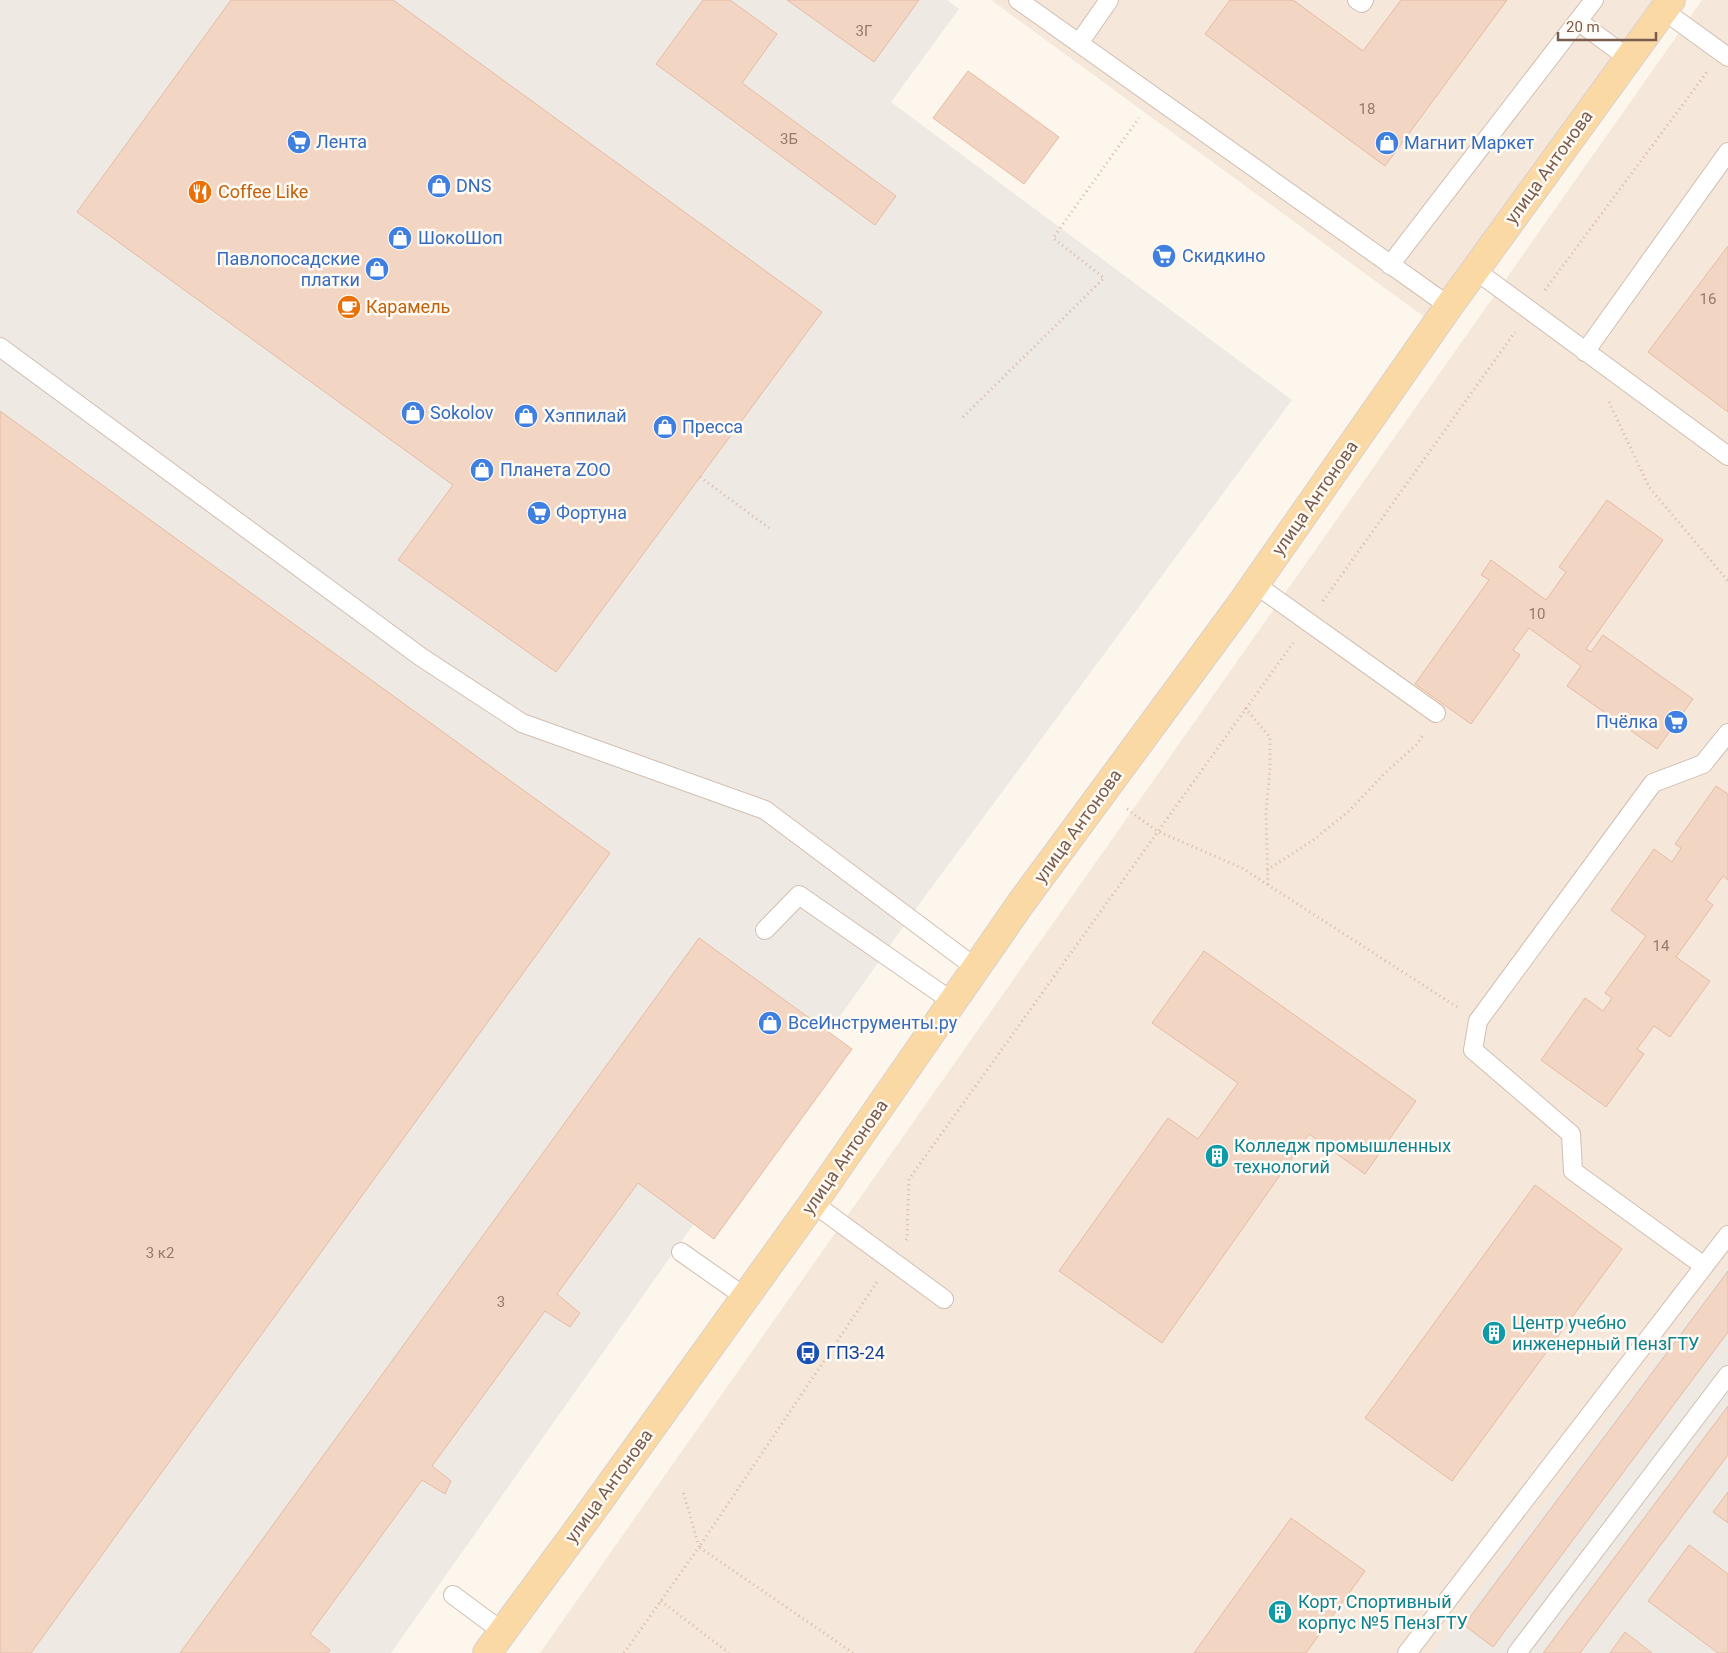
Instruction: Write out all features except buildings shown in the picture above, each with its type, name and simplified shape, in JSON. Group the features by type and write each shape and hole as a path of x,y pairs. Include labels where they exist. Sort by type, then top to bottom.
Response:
{"main road":[{"name":"улица Антонова","path":"495,1642 746,1297 1027,895 1255,584 1449,306 1667,5"}],"lane":[{"path":"1018,0 1449,306"},
{"path":"1079,43 1109,0"},
{"path":"1357,0 1362,3 1364,0"},
{"path":"1390,265 1594,0"},
{"path":"1667,5 1725,55"},
{"path":"1578,21 1628,58"},
{"path":"1585,352 1728,152"},
{"path":"1475,270 1728,456"},
{"path":"0,348 420,658 522,723 765,810 976,968"},
{"path":"1255,584 1436,713"},
{"path":"1704,1266 1573,1171 1571,1134 1473,1050 1478,1021 1653,783 1703,764 1728,733"},
{"path":"765,930 800,895 953,1002"},
{"path":"813,1203 944,1298"},
{"path":"1408,1653 1728,1234"},
{"path":"681,1252 746,1297"},
{"path":"1517,1653 1728,1375"},
{"path":"453,1595 495,1642"}],"path":[{"path":"624,1653 699,1547 907,1238 908,1179 1530,311 1725,55"},
{"path":"963,417 1104,278 1053,238 1154,97"},
{"path":"1605,394 1649,488 1728,581"},
{"path":"700,477 769,528"},
{"path":"1246,708 1270,737 1270,768 1266,813 1268,885"},
{"path":"1267,870 1312,841 1350,811 1384,774 1416,745 1436,713"},
{"path":"1103,792 1157,831 1242,868 1478,1021"},
{"path":"683,1491 699,1547 853,1653"},
{"path":"661,1601 729,1653"}],"shaded area":[{"path":"0,0 947,0 959,9 891,102 1292,400 920,903 391,1653 0,1653"},
{"path":"991,0 1661,0 1430,321"},
{"path":"1702,0 1728,0 1728,1653 540,1653"},
{"path":"1728,1266 1728,1653 1433,1653"}],"place":[{"name":"Лента","path":"299,142"},
{"name":"Магнит Маркет","path":"1387,143"},
{"name":"DNS","path":"439,186"},
{"name":"Coffee Like","path":"200,192"},
{"name":"ШокоШоп","path":"400,238"},
{"name":"Скидкино","path":"1164,256"},
{"name":"Павлопосадские платки","path":"377,269"},
{"name":"Карамель","path":"349,307"},
{"name":"Sokolov","path":"413,413"},
{"name":"Хэппилай","path":"526,416"},
{"name":"Пресса","path":"665,427"},
{"name":"Планета ZOO","path":"482,470"},
{"name":"Фортуна","path":"539,513"},
{"name":"Пчёлка","path":"1676,722"},
{"name":"ВсеИнструменты.ру","path":"770,1023"},
{"name":"Колледж промышленных технологий","path":"1217,1156"},
{"name":"Центр учебно инженерный ПензГТУ","path":"1494,1333"},
{"name":"ГПЗ-24","path":"808,1353"},
{"name":"Корт, Спортивный корпус №5 ПензГТУ","path":"1280,1612"}]}
